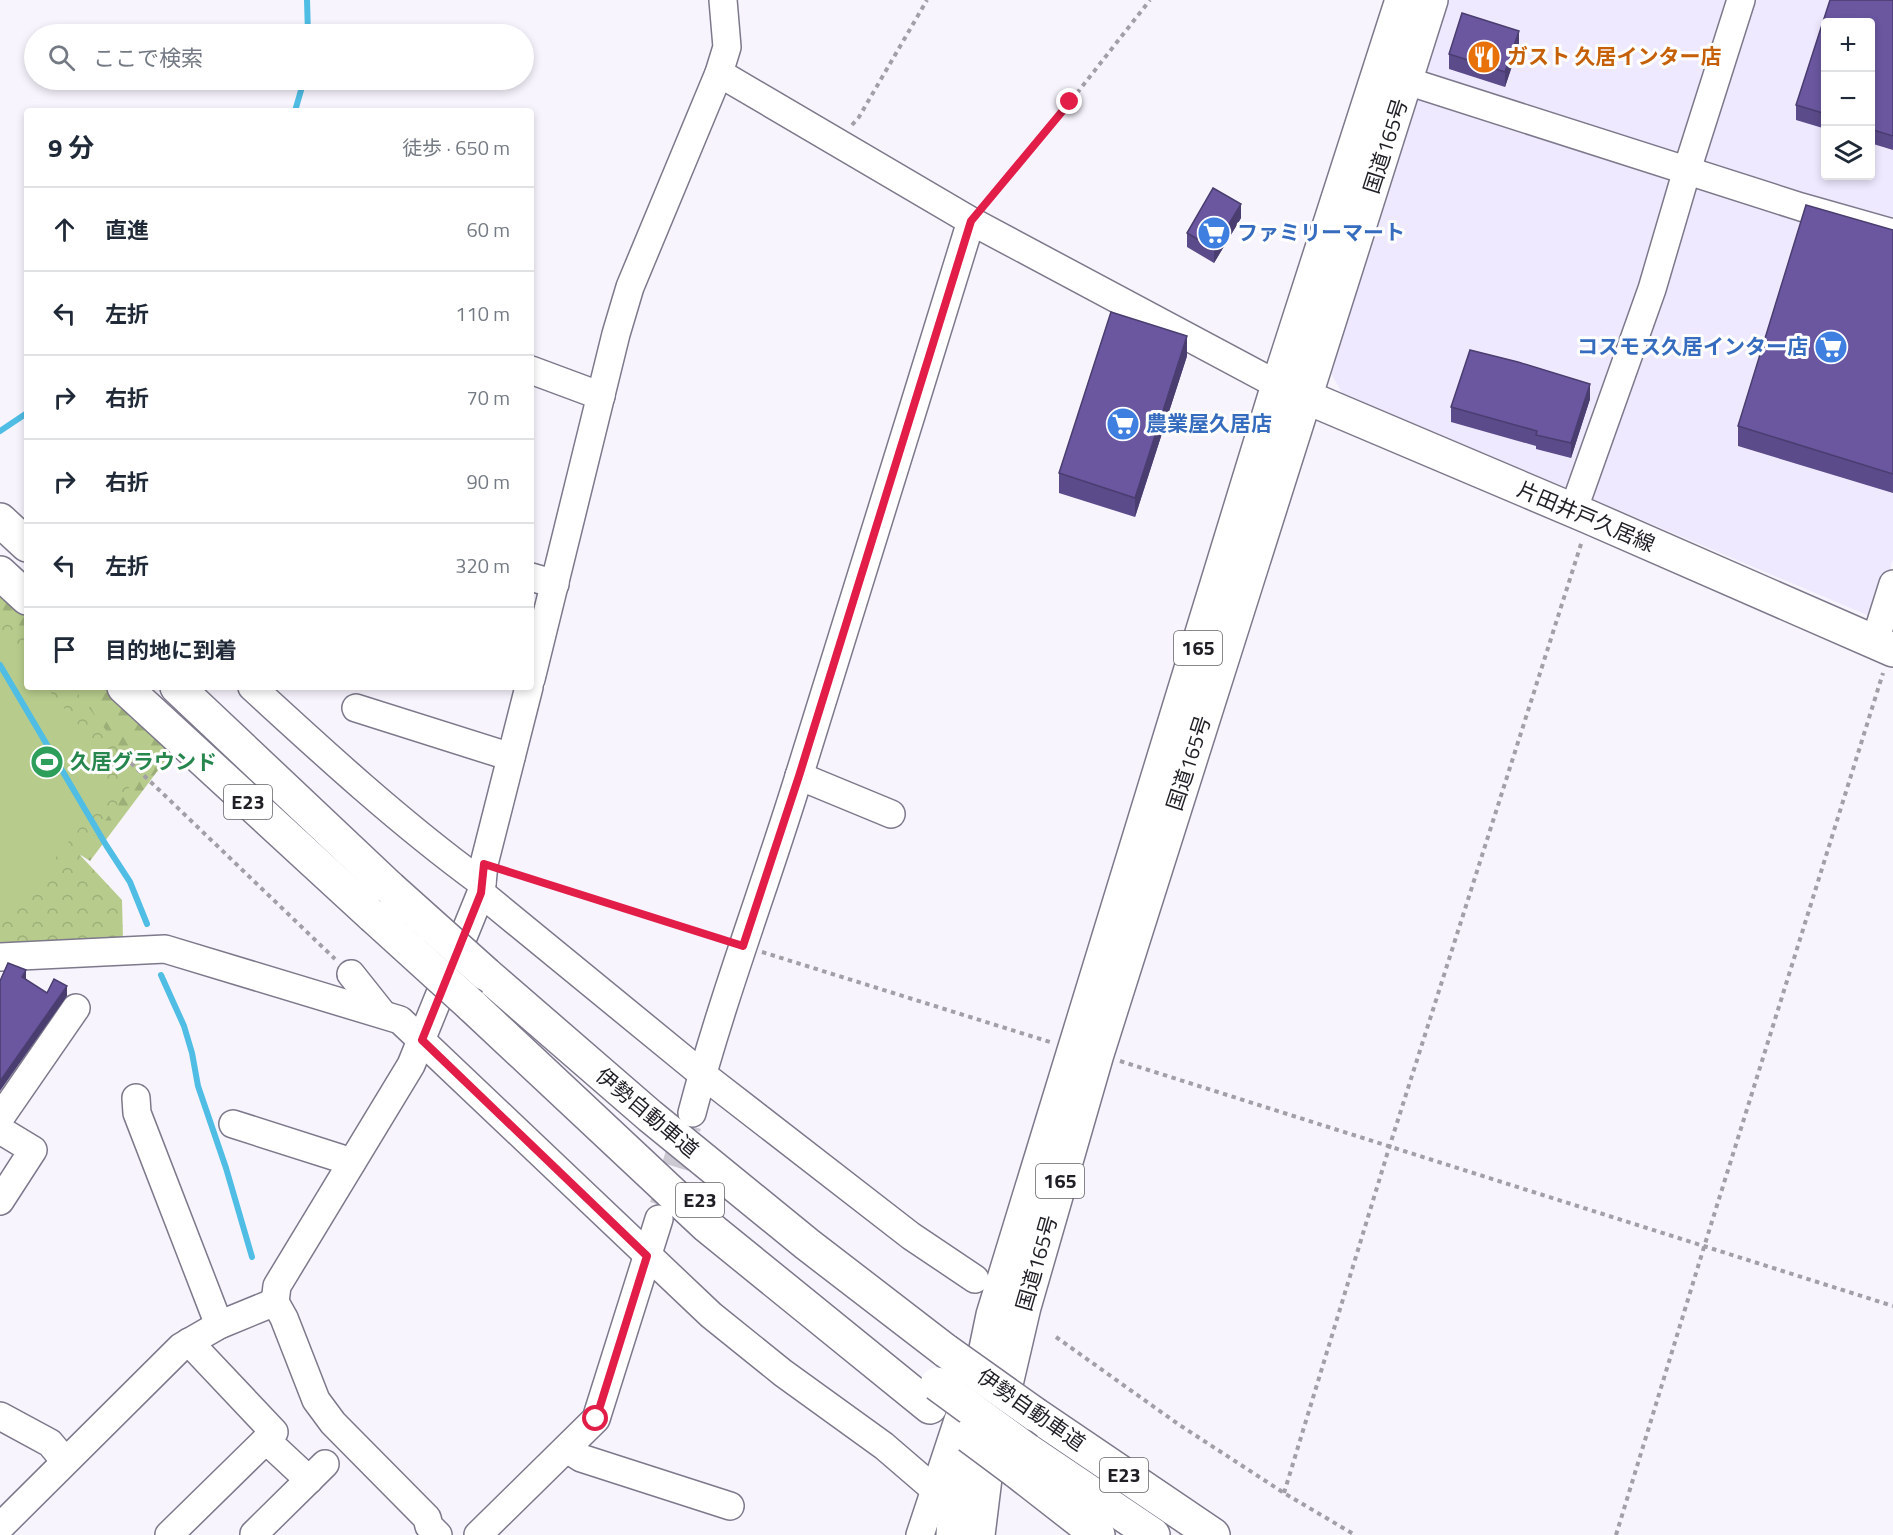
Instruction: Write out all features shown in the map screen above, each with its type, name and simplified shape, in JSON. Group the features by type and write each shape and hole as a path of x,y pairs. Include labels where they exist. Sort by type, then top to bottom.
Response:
{"main road":[{"name":"国道165号","path":"978,1535 986,1470 1024,1307 1291,392 1402,0"},
{"name":"国道165号","path":"953,1535 956,1493 993,1315 1291,392 1407,81 1431,0"},
{"name":"片田井戸久居線","path":"1291,392 1581,514 1886,647"},
{"path":"0,573 24,595"},
{"name":"伊勢自動車道","path":"127,690 471,1005 628,1142 787,1270 933,1396 1022,1460 1153,1535"},
{"name":"伊勢自動車道","path":"180,690 390,888 650,1116 807,1244 946,1351 1213,1535"},
{"path":"1022,1460 1098,1535"}],"street":[{"path":"534,654 543,581 601,396 630,287 719,73 727,47 723,0"},
{"path":"1581,514 1741,0"},
{"path":"719,73 971,221 1291,392"},
{"path":"1407,81 1807,209 1893,233"},
{"path":"692,1113 702,1074 799,776 971,221"},
{"path":"534,371 601,396"},
{"path":"1886,647 1893,584"},
{"path":"255,690 328,758 448,858 482,880 702,1074 911,1236 975,1279"},
{"path":"438,1535 429,1526 427,1518 333,1423 316,1400 284,1318 275,1302 278,1286 411,1065 422,1040 482,880 528,690"},
{"path":"356,708 511,757"},
{"path":"799,776 891,814"},
{"path":"0,957 165,949 400,1020 711,1315 783,1373 884,1446 934,1489"},
{"path":"351,974 382,1013"},
{"path":"0,1118 45,1053 51,1048 76,1008"},
{"path":"136,1098 137,1113 219,1325"},
{"path":"232,1124 352,1162"},
{"path":"0,1130 33,1150 0,1201"},
{"path":"478,1535 596,1419 659,1218"},
{"path":"0,1527 181,1347 219,1325 275,1302"},
{"path":"920,1535 993,1315"},
{"path":"170,1535 274,1432 189,1342"},
{"path":"0,1416 50,1443 65,1461"},
{"path":"254,1534 317,1472 266,1440"},
{"path":"567,1449 580,1458 730,1506"}],"path":[{"path":"836,142 859,117 927,0"},
{"path":"971,221 1070,102 1150,0"},
{"path":"1284,1493 1581,514"},
{"path":"1617,1535 1886,647"},
{"path":"131,763 351,974"},
{"path":"482,880 743,946 1059,1045"},
{"path":"1097,1054 1893,1306"},
{"path":"1056,1337 1178,1424 1284,1493 1354,1535"}],"shaded area":[{"path":"1448,0 1893,0 1893,559 1876,613 1867,615 1342,393 1329,370"}],"green space":[{"path":"0,582 24,603 24,643 0,615"},
{"path":"0,607 24,632 24,690 75,690 131,763 137,777 80,855 122,900 123,941 0,948"},
{"name":"久居グラウンド","path":"0,629 24,659 24,690 49,690 81,728 106,796 0,925"},
{"path":"61,690 117,690 177,745 90,861 65,845"}],"building":[{"path":"1830,0 1893,0 1893,136 1875,131 1875,18 1824,18"},
{"name":"ガスト 久居インター店","path":"1462,13 1519,31 1505,72 1449,54"},
{"path":"1821,28 1821,112 1796,105"},
{"path":"1213,188 1241,204 1214,249 1187,233"},
{"name":"コスモス久居インター店","path":"1806,205 1893,230 1893,474 1738,426"},
{"name":"農業屋久居店","path":"1111,312 1187,336 1135,498 1059,473"},
{"path":"1470,350 1590,384 1571,443 1536,435 1537,431 1451,407"},
{"path":"8,963 26,970 22,977 47,993 54,979 67,986 0,1081 0,981"}],"waterway":[{"path":"307,0 308,24"},
{"path":"296,108 301,90"},
{"path":"0,431 24,415"},
{"path":"0,665 130,882 147,924"},
{"path":"161,975 184,1026 198,1086 226,1168 252,1257"}],"tunnel":[{"path":"663,1206 688,1125"}],"place":[{"name":"ガスト 久居インター店","path":"1484,57"},
{"name":"ファミリーマート","path":"1214,233"},
{"name":"コスモス久居インター店","path":"1831,347"},
{"name":"農業屋久居店","path":"1123,424"},
{"name":"久居グラウンド","path":"47,762"}],"route":[{"path":"596,1419 647,1256 422,1040 481,893 484,864 743,946 799,776 971,221 1070,102"}]}
